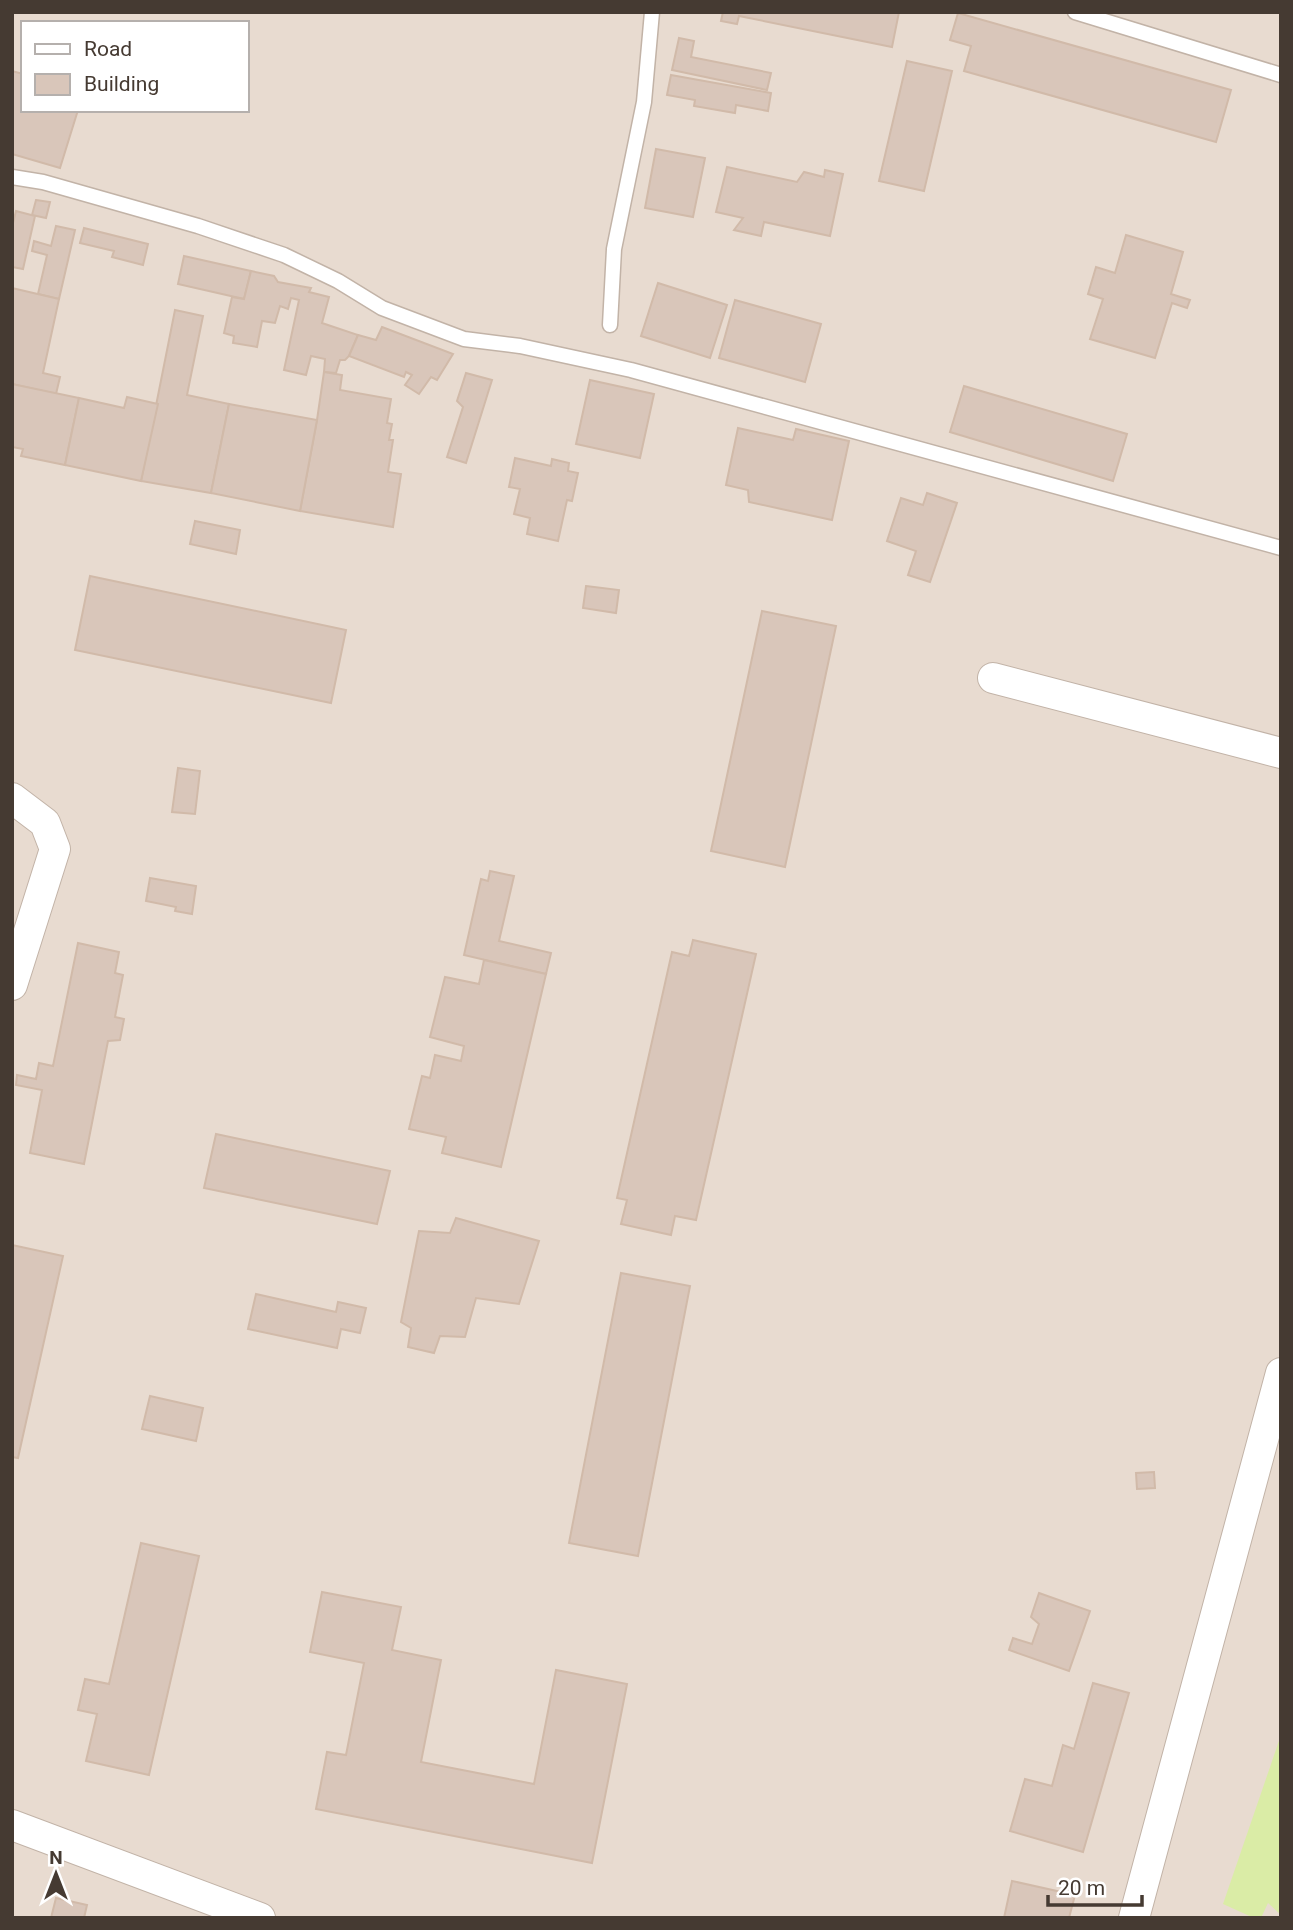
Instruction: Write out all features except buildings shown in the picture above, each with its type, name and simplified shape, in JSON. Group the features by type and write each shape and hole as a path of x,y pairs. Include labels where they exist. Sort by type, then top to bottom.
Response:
{"street":[{"path":"993,678 1281,753"},
{"path":"12,798 45,823 55,849 12,985"},
{"path":"1134,1918 1281,1373"},
{"path":"12,1825 260,1918"}],"lane":[{"path":"610,325 614,249 644,102 652,12"},
{"path":"1075,12 1281,75"},
{"path":"12,177 43,182 198,226 284,255 338,281 382,308 464,339 520,346 631,370 1281,548"}],"shaded area":[{"path":"12,12 1281,12 1281,1918 12,1918"}],"green space":[{"path":"1281,1735 1281,1915 1268,1903 1261,1918 1254,1918 1223,1904"}]}
